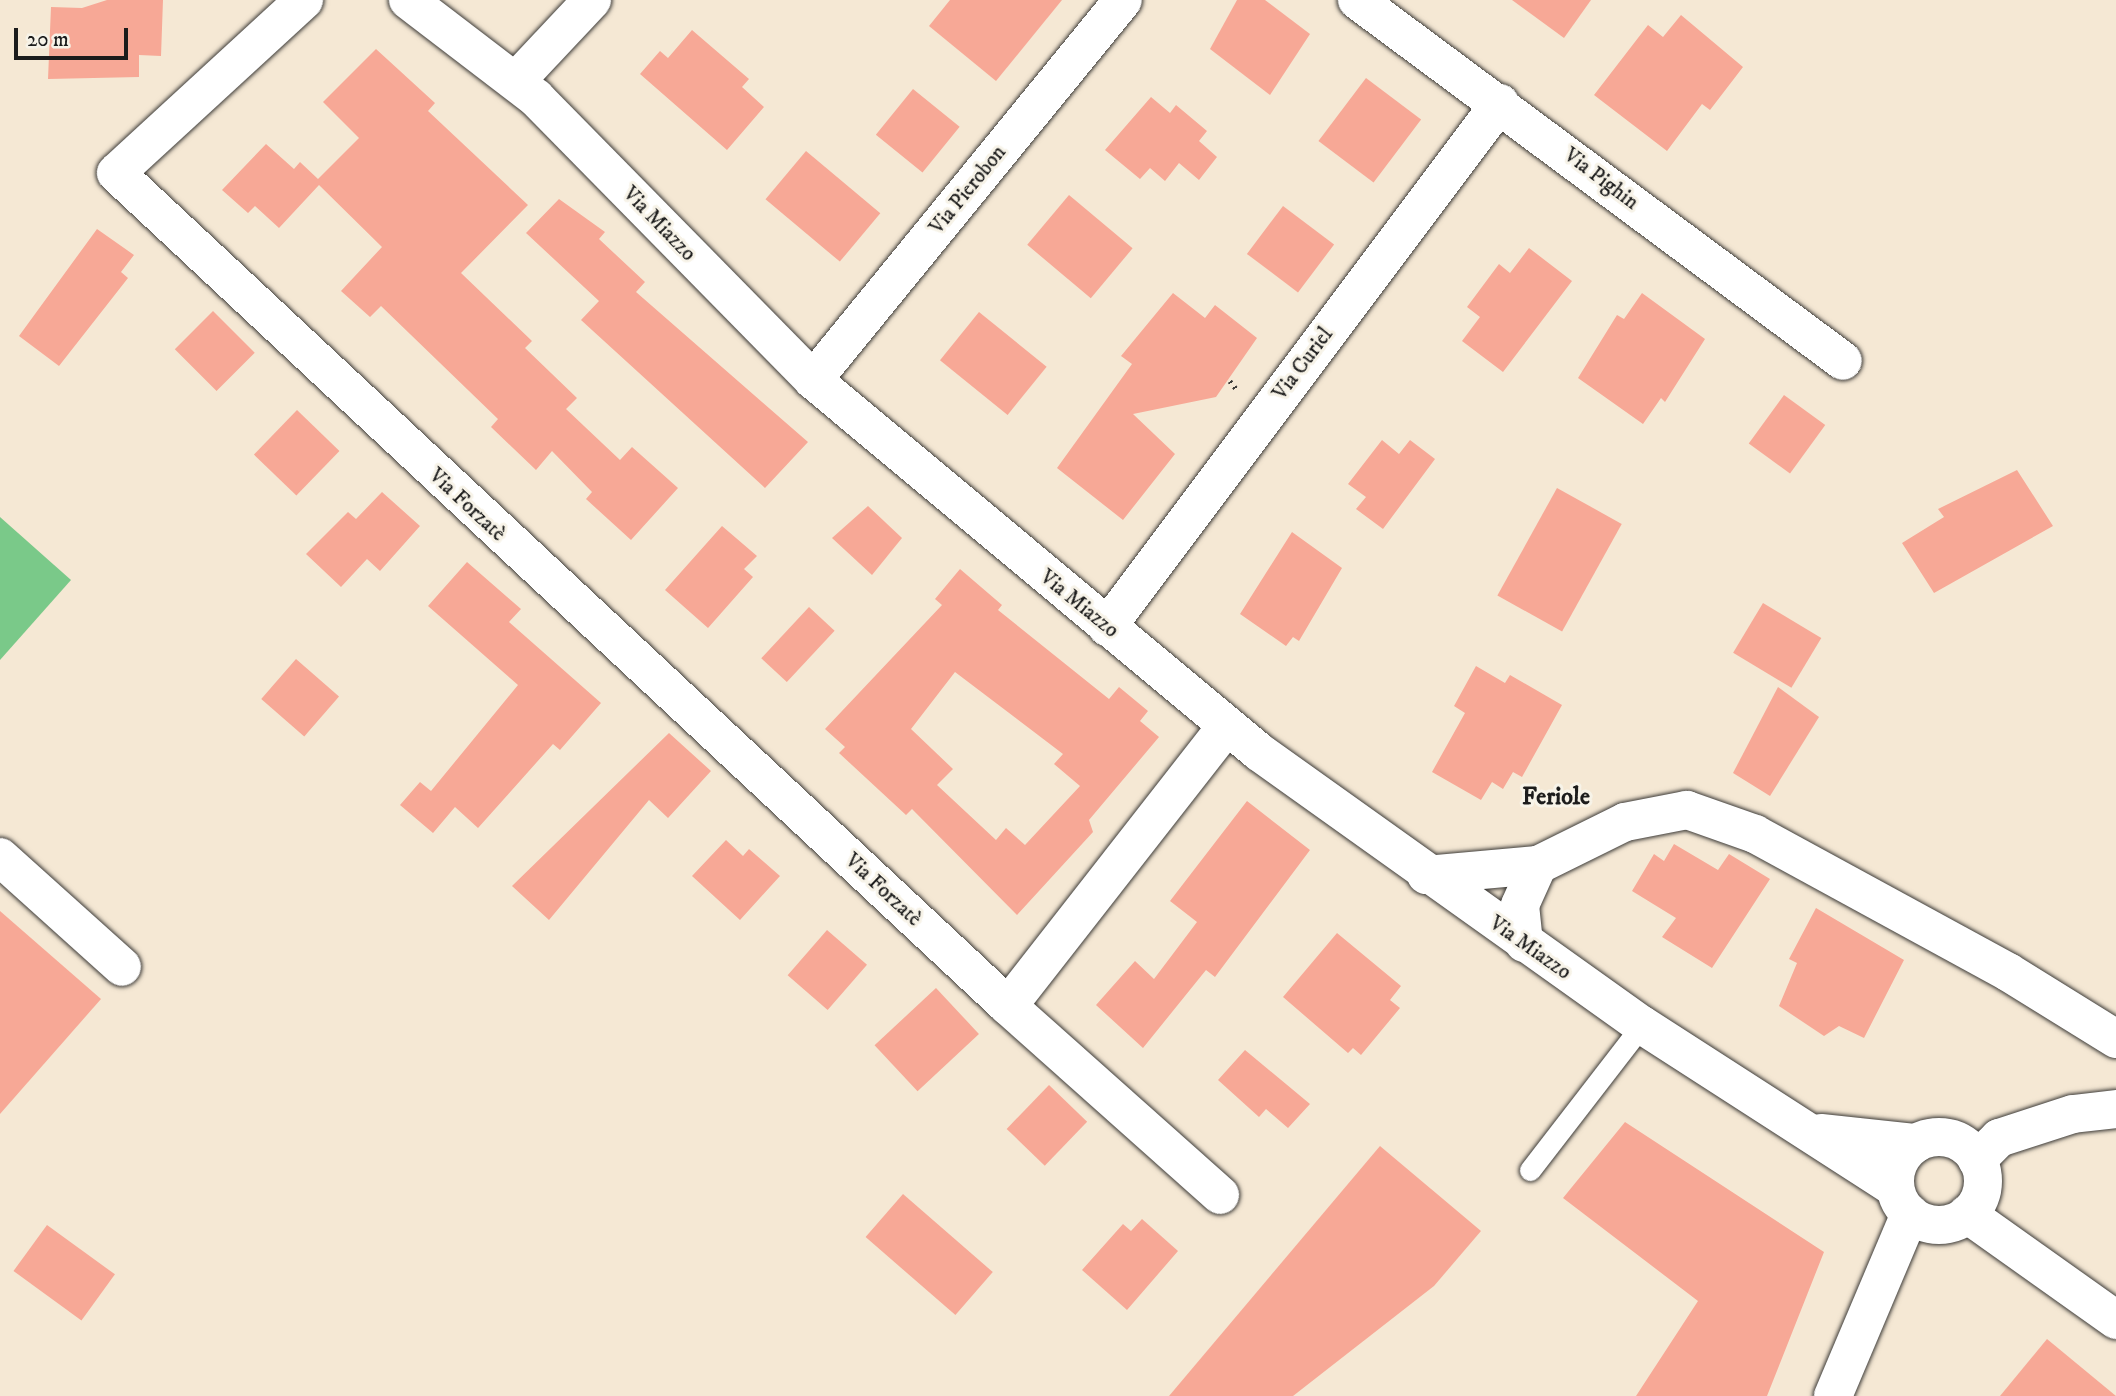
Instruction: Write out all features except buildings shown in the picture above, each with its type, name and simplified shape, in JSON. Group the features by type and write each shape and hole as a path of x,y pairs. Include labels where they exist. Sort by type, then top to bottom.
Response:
{"street":[{"name":"Via Forzatè","path":"304,0 117,173 1009,1006 1220,1195"},
{"name":"Via Miazzo","path":"408,0 516,81 813,380 1227,726 1426,875 1642,1026 1812,1132 1903,1201 1939,1224 1967,1214"},
{"path":"516,81 593,0"},
{"name":"Via Pierobon","path":"813,380 1124,0"},
{"name":"Via Pighin","path":"1357,0 1500,103 1843,361"},
{"name":"Via Curiel","path":"1107,627 1500,103"},
{"path":"1009,1006 1227,726"},
{"path":"1426,875 1538,865 1625,822 1687,810 1755,834 2008,972 2116,1039"},
{"path":"0,858 122,967"},
{"path":"1524,943 1520,905 1538,865"},
{"path":"2116,1109 2073,1114 1999,1138 1977,1160 1981,1191 1967,1214 2116,1320"},
{"name":"Via Miazzo","path":"1812,1132 1916,1143 1949,1138 1977,1160"},
{"path":"1833,1396 1903,1201 1899,1163 1916,1143"}],"lane":[{"path":"1530,1170 1642,1026"}],"green space":[{"path":"0,517 71,580 0,660"}],"district":[{"name":"Feriole","path":"1556,798"}]}
